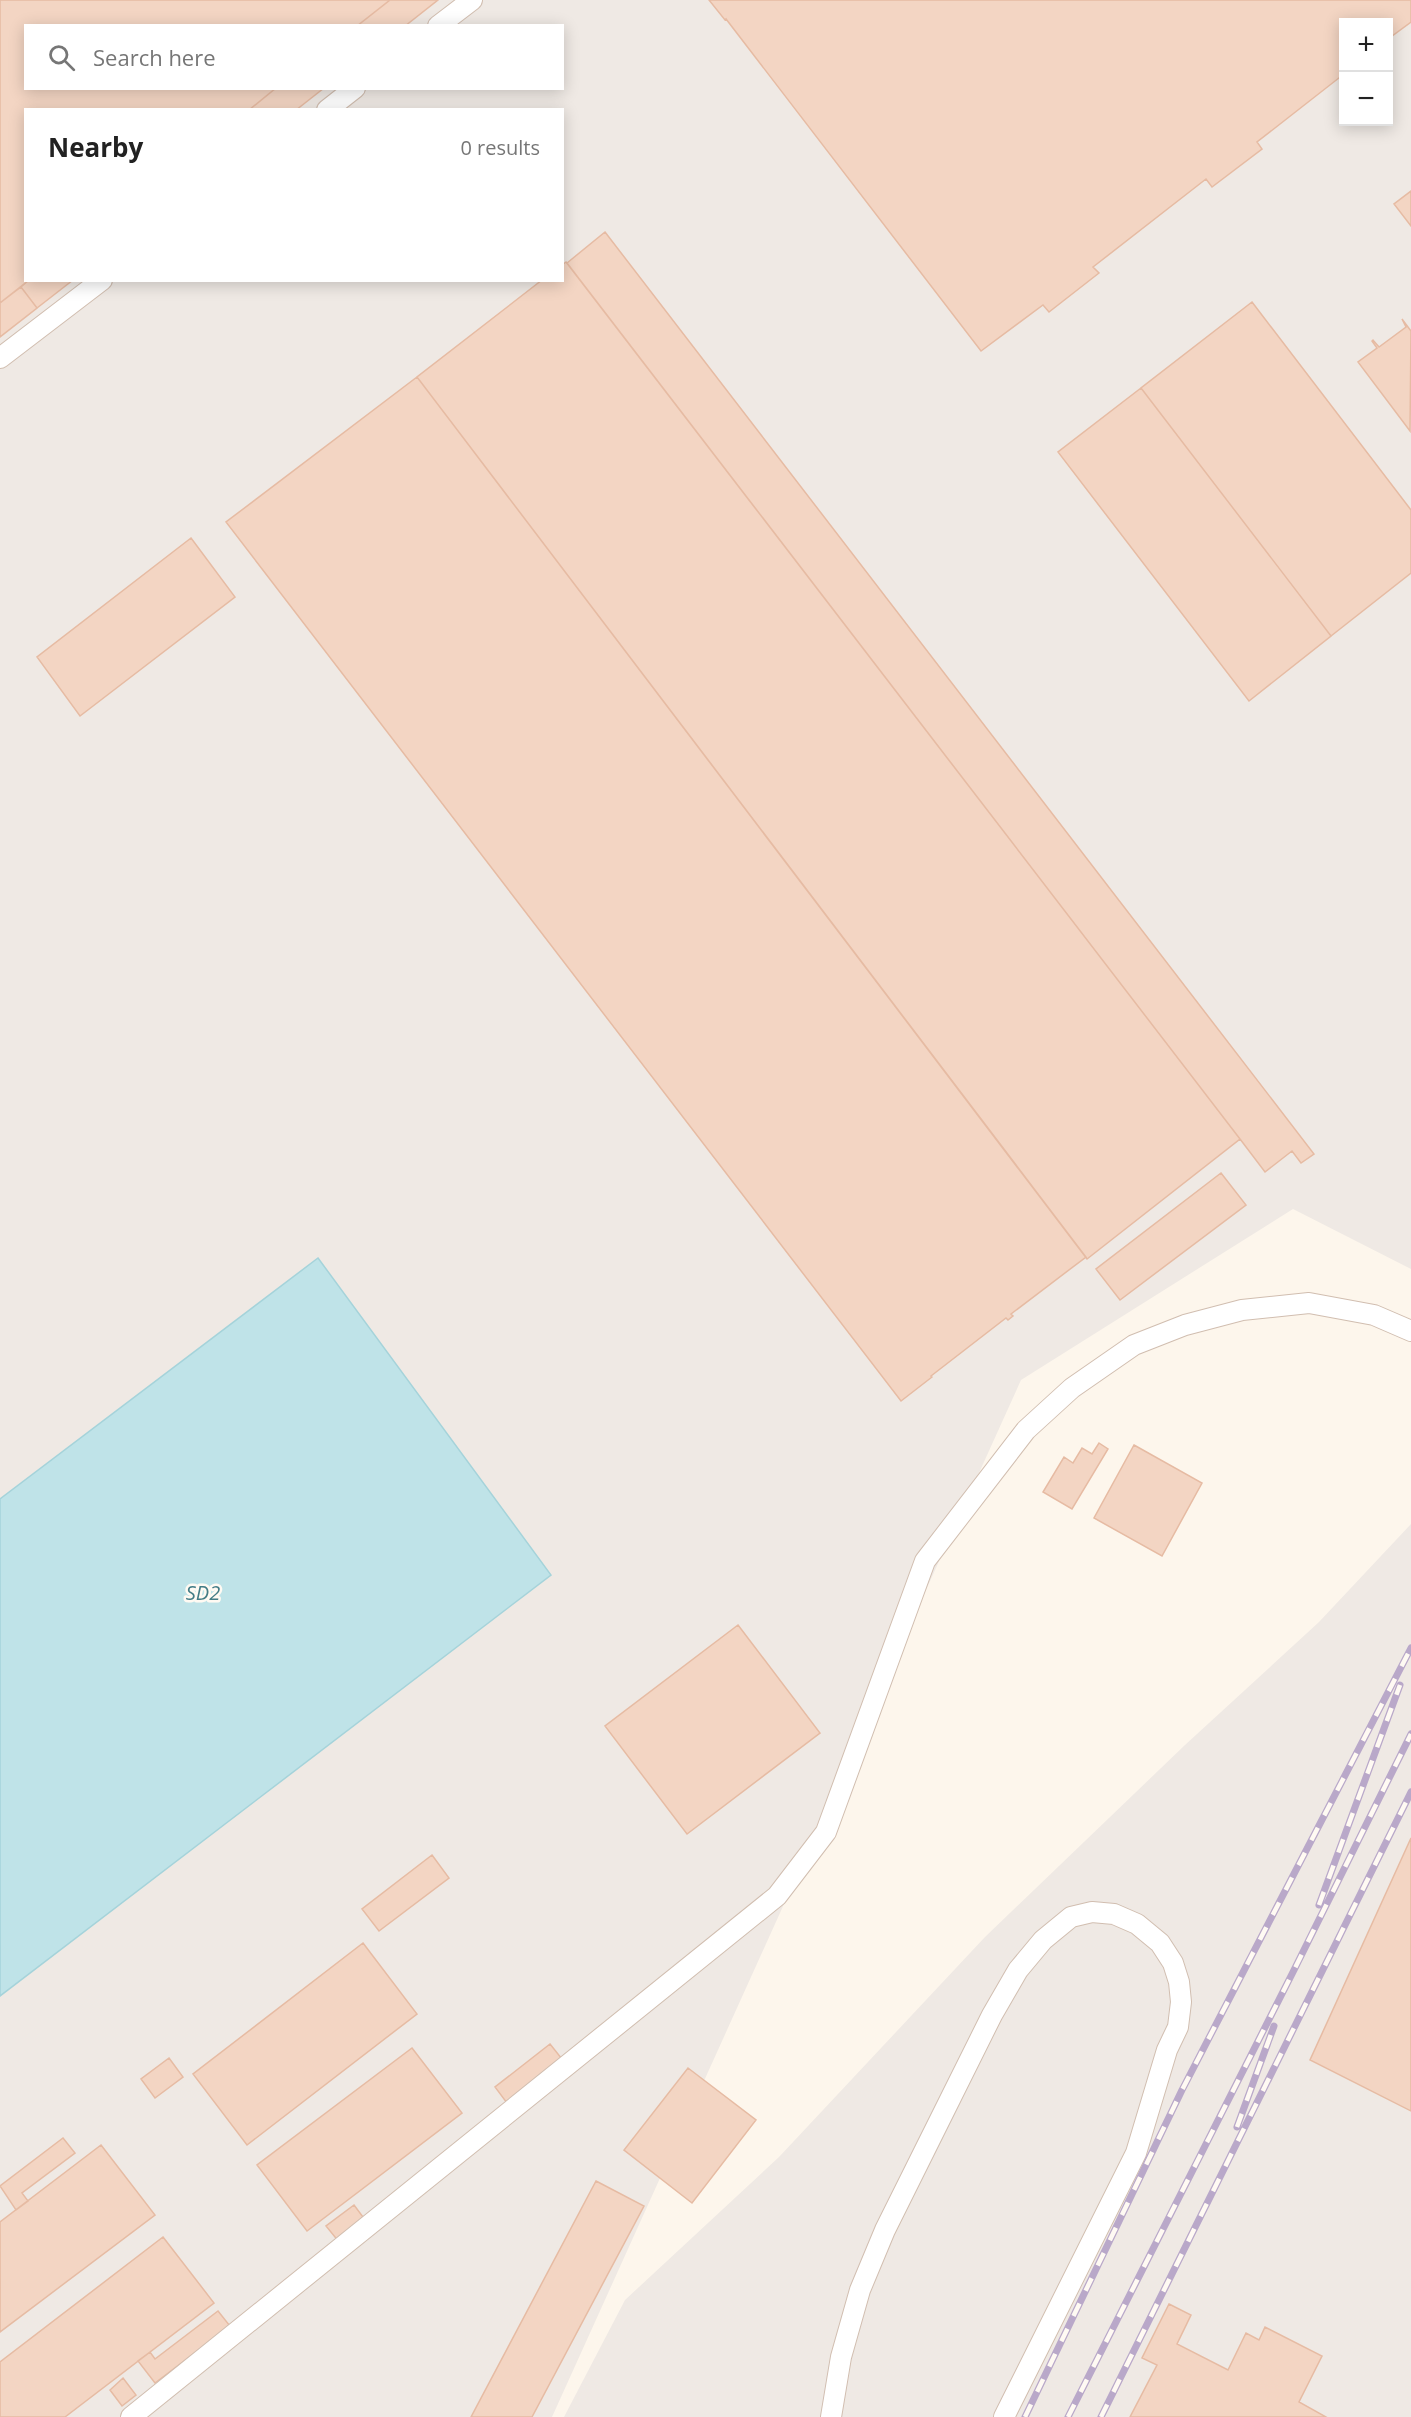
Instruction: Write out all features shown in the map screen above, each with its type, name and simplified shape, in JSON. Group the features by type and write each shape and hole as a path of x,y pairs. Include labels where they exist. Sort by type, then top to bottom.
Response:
{"lane":[{"path":"441,24 472,0"},
{"path":"330,108 352,90"},
{"path":"0,358 99,282"},
{"path":"131,2417 777,1896 826,1832 925,1561 1026,1430 1072,1388 1134,1345 1185,1325 1242,1310 1308,1303 1374,1315 1411,1330"},
{"path":"831,2417 841,2357 860,2290 885,2230 992,2015 1018,1970 1043,1940 1071,1917 1092,1912 1114,1914 1137,1924 1160,1943 1173,1963 1179,1982 1181,2002 1178,2027 1167,2050 1136,2153 1004,2417"}],"shaded area":[{"path":"0,0 1411,0 1411,1269 1293,1209 1021,1380 552,2417 0,2417"},
{"path":"1411,1524 1411,2417 564,2417 625,2300 779,2157 985,1937 1185,1745 1319,1622"}],"water":[{"name":"SD2","path":"318,1258 551,1575 0,1996 0,1499"}],"building":[{"path":"0,0 390,0 360,24 24,24 24,90 274,90 251,108 24,108 24,282 26,282 0,303"},
{"path":"390,0 438,0 408,24 360,24"},
{"path":"709,0 1411,0 1411,22 1393,35 1393,18 1339,18 1339,78 1257,142 1262,149 1212,187 1206,179 1093,267 1099,273 1049,312 1043,305 981,351"},
{"path":"274,90 321,90 299,108 251,108"},
{"path":"1411,191 1411,226 1394,204"},
{"path":"605,232 1314,1154 1301,1163 1292,1151 1265,1172 567,263"},
{"path":"566,262 1240,1139 1087,1259 417,377 539,282 564,282 564,264"},
{"path":"27,282 70,282 37,308 21,287"},
{"path":"21,287 37,308 0,337 0,303"},
{"path":"1252,302 1411,510 1411,573 1331,636 1141,388"},
{"path":"1402,319 1411,331 1410,431 1358,362 1377,348 1373,340 1379,347 1406,327"},
{"path":"417,377 1086,1257 1011,1314 1013,1316 1008,1320 1006,1318 901,1401 226,522"},
{"path":"1141,388 1331,636 1249,701 1058,452"},
{"path":"191,538 235,597 80,716 37,657"},
{"path":"1221,1173 1246,1205 1120,1300 1096,1269"},
{"path":"1099,1443 1108,1449 1072,1509 1043,1492 1064,1457 1073,1463 1082,1448 1092,1454"},
{"path":"1134,1445 1202,1483 1162,1556 1094,1518"},
{"path":"738,1625 820,1733 687,1834 605,1726"},
{"path":"1411,1838 1411,2111 1310,2060"},
{"path":"432,1855 449,1878 379,1931 362,1909"},
{"path":"363,1943 417,2014 247,2145 193,2074"},
{"path":"550,2044 566,2064 510,2107 495,2087"},
{"path":"412,2048 462,2113 307,2231 257,2165"},
{"path":"169,2058 183,2077 155,2098 141,2079"},
{"path":"688,2068 756,2120 692,2203 624,2150"},
{"path":"63,2138 75,2153 22,2193 28,2201 16,2210 0,2186"},
{"path":"101,2145 155,2215 0,2332 0,2222"},
{"path":"596,2181 644,2206 532,2417 471,2417"},
{"path":"354,2205 366,2221 339,2242 326,2226"},
{"path":"163,2237 214,2303 65,2417 0,2417 0,2362"},
{"path":"1169,2304 1191,2315 1177,2344 1228,2370 1246,2333 1259,2340 1265,2327 1322,2356 1299,2402 1326,2417 1130,2417 1157,2365 1142,2358"},
{"path":"218,2311 230,2326 155,2383 138,2361 150,2352 155,2359"},
{"path":"123,2378 136,2395 122,2406 110,2390"}],"railway":[{"path":"1025,2417 1182,2090 1411,1648"},
{"path":"1319,1905 1400,1685"},
{"path":"1068,2417 1411,1734"},
{"path":"1101,2417 1411,1792"},
{"path":"1237,2127 1274,2026"}]}
